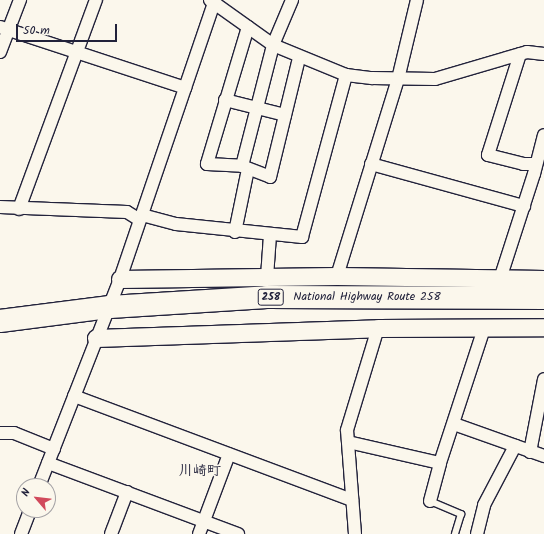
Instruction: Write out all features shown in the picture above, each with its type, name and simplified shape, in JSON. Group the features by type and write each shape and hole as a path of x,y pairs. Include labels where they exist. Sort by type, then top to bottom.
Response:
{"highway":[{"name":"National Highway Route 258","path":"0,321 103,323 267,297 544,298"},
{"name":"National Highway Route 258","path":"0,334 103,323 280,310 544,313"}],"street":[{"path":"0,52 5,27 20,0"},
{"path":"19,209 96,0"},
{"path":"235,232 245,168 257,108 273,45 292,0"},
{"path":"337,276 398,79 417,0"},
{"path":"42,478 120,280 213,1 273,45 299,58 302,56 346,75 398,79 435,79 527,52 544,54"},
{"path":"5,27 185,88"},
{"path":"248,28 207,164 245,168 270,177 299,58"},
{"path":"520,54 488,155 523,164 535,164"},
{"path":"0,208 127,212 141,217 176,224 235,232 302,237 346,75"},
{"path":"226,100 285,115"},
{"path":"500,279 524,206 543,139"},
{"path":"371,164 524,206"},
{"path":"267,277 270,235"},
{"path":"120,280 337,276 544,279"},
{"path":"103,323 378,328 544,327"},
{"path":"355,534 347,430 378,328"},
{"path":"430,501 440,463 454,424 484,328"},
{"path":"530,452 544,379"},
{"path":"74,396 352,500"},
{"path":"454,424 544,456"},
{"path":"0,433 14,433 54,448"},
{"path":"348,442 440,463"},
{"path":"479,533 484,505 515,446"},
{"path":"199,534 230,454"},
{"path":"48,463 238,534"},
{"path":"111,534 127,492"},
{"path":"21,534 27,518"}],"lane":[{"path":"430,501 461,514 455,534"}],"district":[{"name":"川崎町","path":"200,471"}]}
